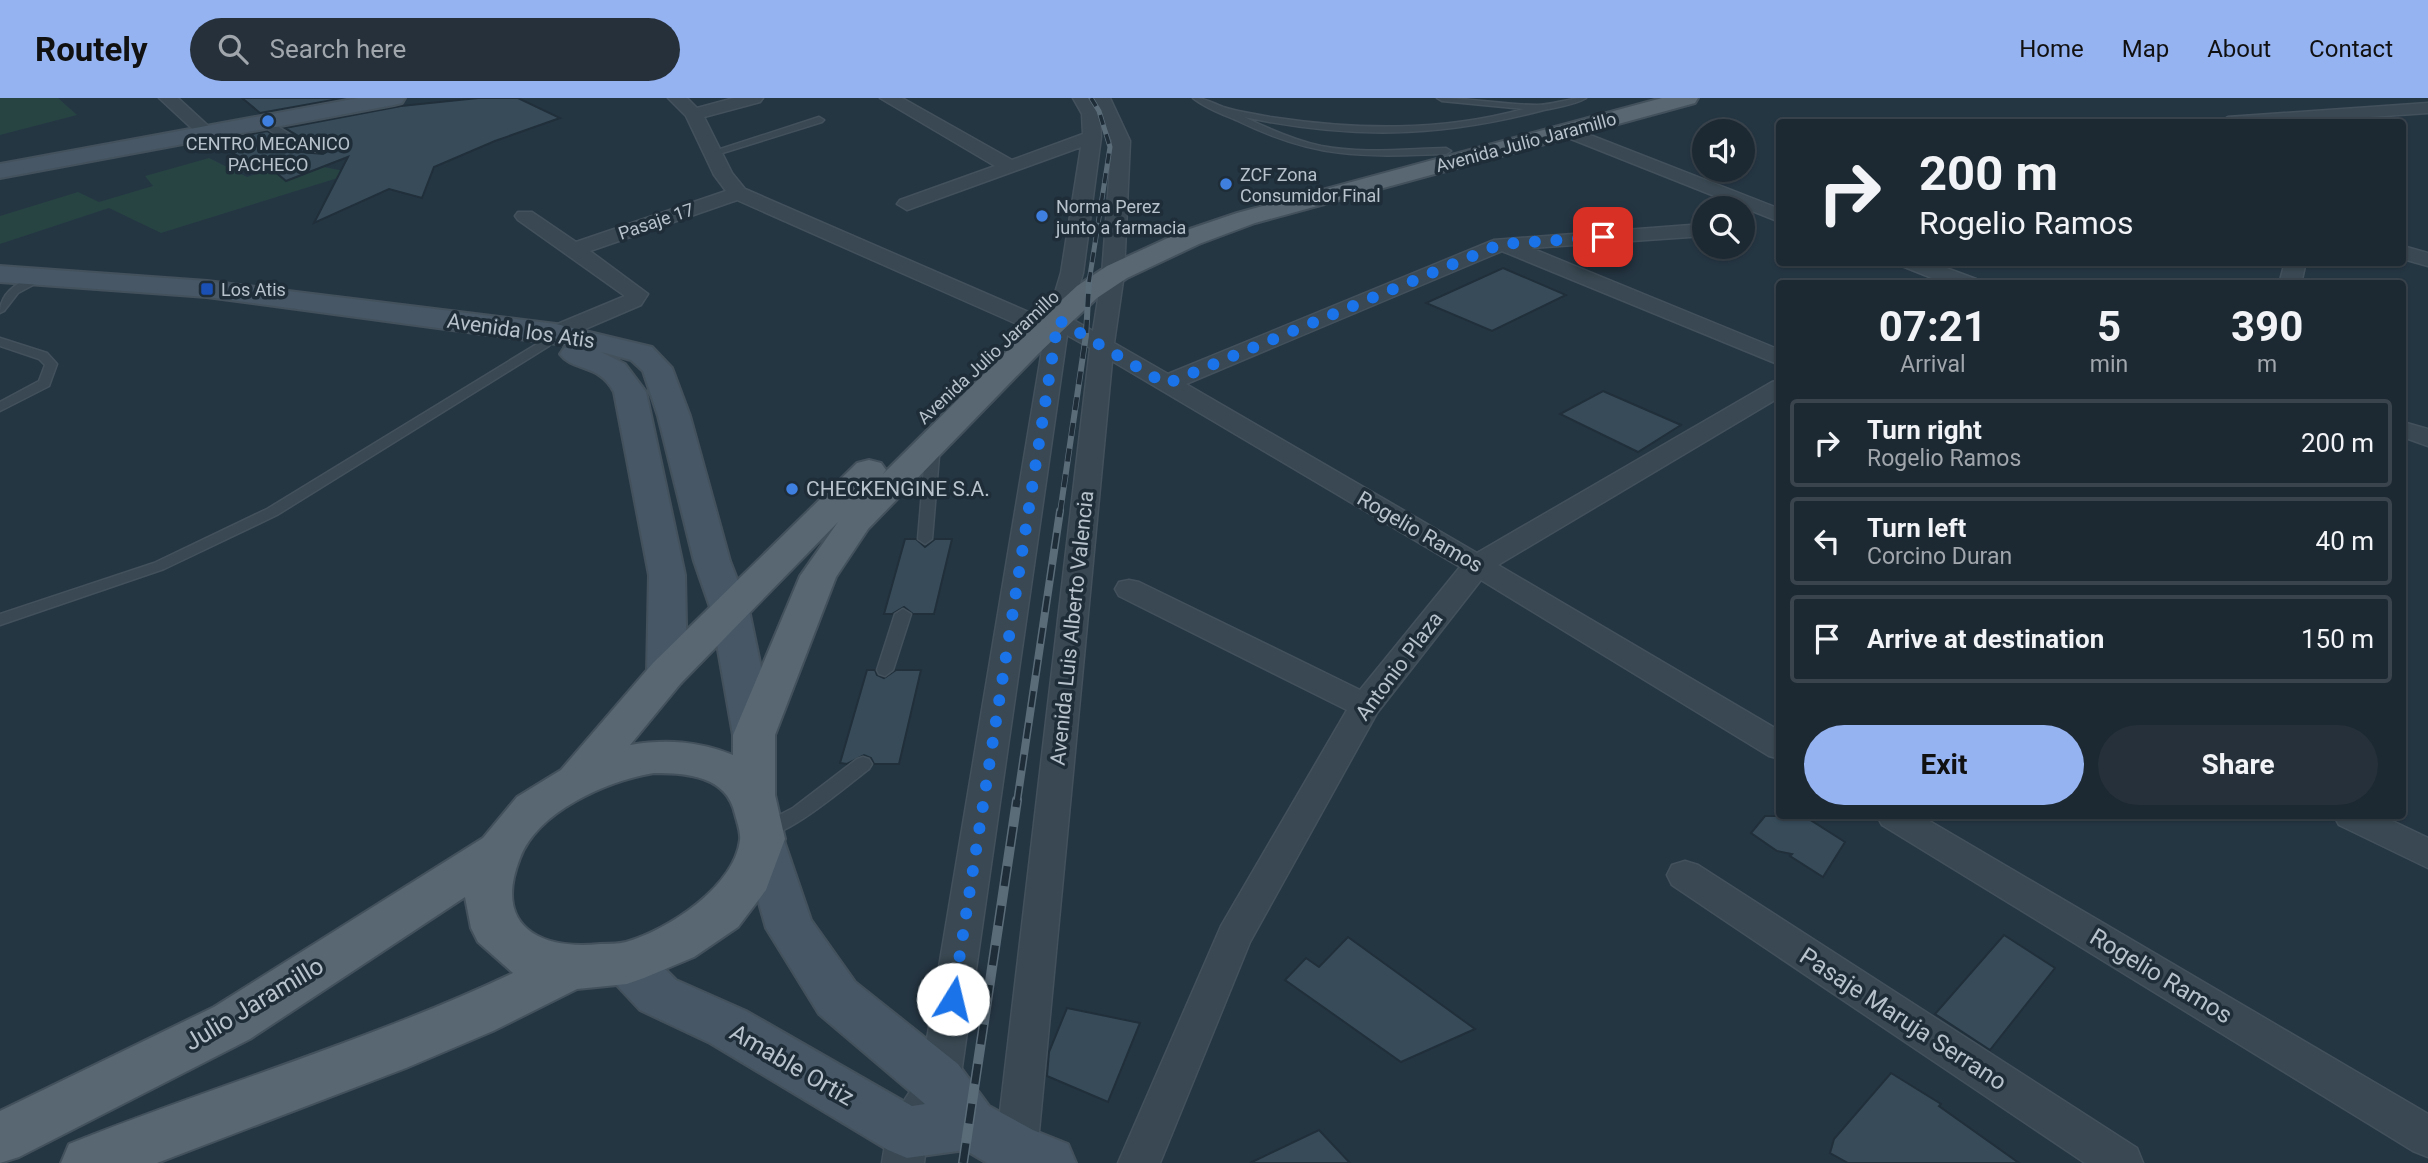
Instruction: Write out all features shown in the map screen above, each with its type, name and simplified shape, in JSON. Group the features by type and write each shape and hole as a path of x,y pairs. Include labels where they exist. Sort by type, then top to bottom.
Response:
{"main road":[{"path":"0,171 201,129 332,98"},
{"path":"0,159 264,122 394,98"},
{"name":"Avenida Julio Jaramillo","path":"759,822 754,735 818,576 856,521 1112,266 1200,220 1255,202 1644,98"},
{"name":"Avenida Julio Jaramillo","path":"577,779 667,673 954,385 1025,318 1070,283 1246,218 1686,98"},
{"name":"Avenida los Atis","path":"11,289 551,338 641,353 657,368 674,416 712,561 730,611 754,735"},
{"name":"Avenida los Atis","path":"551,338 605,363 622,374 630,391 667,575 667,673"},
{"name":"Julio Jaramillo","path":"0,1139 232,1023 499,851 531,810 577,779 619,764 661,757 699,760 731,773 759,822 750,877 721,914 677,943 626,963 571,968 525,956 495,928 487,891 499,851"},
{"path":"759,822 790,928 837,998 940,1081 970,1124 1027,1159"},
{"name":"Amable Ortiz","path":"626,963 658,995 728,1027 905,1148"},
{"name":"Julio Jaramillo","path":"88,1163 388,1051 475,1015 571,968"},
{"path":"905,1148 970,1124"}],"street":[{"path":"168,98 201,129"},
{"path":"677,98 694,114 723,175 738,193 1025,318"},
{"path":"694,114 754,98"},
{"path":"889,98 1009,166"},
{"path":"905,1148 940,1081 1058,320 1070,283 1092,137 1091,114 1082,98"},
{"name":"Avenida Luis Alberto Valencia","path":"1027,1159 1102,345 1112,266 1121,141 1101,98"},
{"path":"2326,98 2363,113"},
{"path":"2273,119 2428,108"},
{"path":"1567,131 1776,216"},
{"path":"906,204 1092,137"},
{"name":"Pasaje 17","path":"574,250 738,193"},
{"path":"525,216 637,294 633,300 551,338"},
{"path":"1755,224 1776,219"},
{"path":"1166,384 1501,244 1692,231"},
{"path":"1501,244 1776,356"},
{"path":"2406,253 2428,260"},
{"path":"1919,266 1953,280"},
{"name":"Rogelio Ramos","path":"1058,320 1477,565 1776,745"},
{"name":"Antonio Plaza","path":"1139,1163 1234,937 1365,706 1477,565 1776,389"},
{"path":"2406,430 2428,438"},
{"path":"1129,589 1365,706"},
{"name":"Rogelio Ramos","path":"1899,819 2428,1137"},
{"path":"2357,819 2428,853"},
{"name":"Pasaje Maruja Serrano","path":"1685,875 2122,1163"}],"lane":[{"path":"1198,98 1279,137 1320,148 1371,152 1446,151"},
{"path":"1442,98 1539,108"},
{"path":"1223,110 1324,128 1377,131 1450,130 1498,121 1581,98"},
{"path":"713,153 819,120"},
{"path":"264,122 304,147 326,148"},
{"path":"0,620 159,566 272,512 551,338"},
{"path":"0,342 43,356 51,364 45,383 0,407"},
{"path":"925,539 933,443"},
{"path":"885,670 903,614"},
{"path":"759,822 799,813 863,764"}],"green space":[{"path":"0,98 58,98 77,115 0,135"},
{"path":"209,158 247,177 294,161 354,173 161,233 109,208 0,244 0,216 78,192 99,202 153,186 145,176"}],"building":[{"path":"242,98 344,98 260,113"},
{"path":"478,98 518,98 560,118 495,141 434,167 422,198 389,189 314,223 348,157 286,181 261,160 252,163 230,152 227,139 267,131 302,152 323,154 334,147 326,142 307,141 285,128 401,106"},
{"path":"1503,268 1566,295 1492,331 1426,303"},
{"path":"1603,391 1681,425 1638,452 1560,414"},
{"path":"905,539 916,539 925,547 935,539 952,539 934,614 913,614 904,607 892,614 884,614"},
{"path":"867,670 875,670 877,675 884,678 896,670 921,670 899,764 874,764 871,758 864,755 847,764 840,763"},
{"path":"1765,816 1776,816 1776,819 1809,819 1845,842 1823,877 1790,856 1792,854 1777,851 1751,833"},
{"path":"2004,935 2055,968 1990,1050 1935,1014"},
{"path":"1348,937 1475,1029 1401,1062 1285,980 1306,958 1319,967"},
{"path":"1067,1008 1140,1023 1108,1102 1047,1076 1049,1052"},
{"path":"1891,1073 1941,1104 1939,1106 2019,1163 1848,1163 1830,1153 1834,1139"},
{"path":"1319,1130 1350,1163 1250,1163"}],"railway":[{"path":"1089,282 1110,147 1099,111 1091,98"},
{"path":"1060,513 1086,335 1089,281"},
{"path":"1017,802 1060,511"},
{"path":"963,1163 1017,800"}],"place":[{"name":"CENTRO MECANICO PACHECO","path":"268,121"},
{"name":"ZCF Zona Consumidor Final","path":"1226,184"},
{"name":"Norma Perez junto a farmacia","path":"1042,216"},
{"name":"Los Atis","path":"207,289"},
{"name":"CHECKENGINE S.A.","path":"792,489"}],"route":[{"path":"953,999 1058,320 1166,384 1501,244 1603,237"}]}
